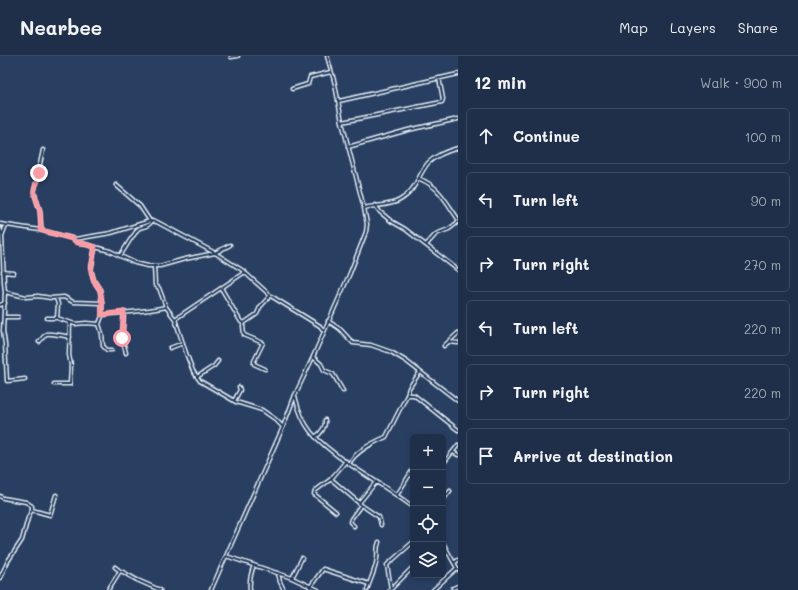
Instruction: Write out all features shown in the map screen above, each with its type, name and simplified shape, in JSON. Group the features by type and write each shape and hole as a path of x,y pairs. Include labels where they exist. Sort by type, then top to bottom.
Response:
{"street":[{"path":"231,57 238,56"},
{"path":"211,590 363,241 367,224 342,122 339,101 327,56"},
{"path":"292,89 308,84 310,77 331,72"},
{"path":"339,101 458,74"},
{"path":"342,122 442,102 443,99 439,78"},
{"path":"348,147 408,130 458,119"},
{"path":"364,208 375,205 392,204 400,200 406,196 419,179 427,164 434,157 449,150 458,148"},
{"path":"40,230 40,211 34,192 43,150"},
{"path":"419,179 430,184 440,193 458,220 449,229 433,236 426,245"},
{"path":"116,185 140,206 151,221 162,225 215,253 245,272 271,296 320,326 324,331"},
{"path":"375,205 386,217 405,229 458,270"},
{"path":"74,240 151,221"},
{"path":"120,256 132,237 135,235 136,230 146,227 151,221"},
{"path":"0,224 40,230 95,247 135,263 154,266 160,266 215,253 230,245"},
{"path":"2,236 6,225"},
{"path":"0,228 2,236 5,292 5,317 3,330 7,380 25,380"},
{"path":"95,247 91,270 94,281 100,290 102,303 102,315 99,324 103,346 107,350 112,350"},
{"path":"154,266 155,284 159,288 166,307 175,319 188,359 197,377 234,400 262,410 275,419 282,427"},
{"path":"3,272 14,273"},
{"path":"175,319 245,272"},
{"path":"0,283 4,282"},
{"path":"221,288 241,322 244,323"},
{"path":"5,292 26,297 64,297 74,302 102,303"},
{"path":"265,369 254,364 263,343 244,335 243,326 244,323 257,314 260,307 271,296"},
{"path":"56,298 58,304 57,318"},
{"path":"0,305 5,303"},
{"path":"102,315 150,311 166,307"},
{"path":"124,312 122,338 126,353"},
{"path":"5,317 18,317"},
{"path":"47,318 57,318 75,324 99,324"},
{"path":"328,321 340,329 353,343 371,345 391,352 458,401"},
{"path":"54,384 70,384 70,323"},
{"path":"320,326 326,326"},
{"path":"444,346 458,333"},
{"path":"39,342 45,335 49,334 70,337"},
{"path":"449,342 458,344"},
{"path":"170,348 183,343"},
{"path":"313,357 321,364 324,370 333,374 344,391"},
{"path":"197,377 214,366 218,361"},
{"path":"349,464 354,456 374,441 386,437 409,388 420,372"},
{"path":"234,400 240,390 239,387"},
{"path":"295,395 303,418 315,437 349,464 397,495 411,506"},
{"path":"407,395 414,395 458,430"},
{"path":"315,437 320,433 324,426 325,420"},
{"path":"446,460 458,445"},
{"path":"453,452 458,455"},
{"path":"336,512 314,494 315,491 330,479 346,461"},
{"path":"397,495 412,470"},
{"path":"330,479 378,517 381,524"},
{"path":"354,526 350,522 351,519 376,482"},
{"path":"446,496 450,491"},
{"path":"32,510 50,515 56,495"},
{"path":"0,496 3,498 26,502 32,506 22,540 0,578"},
{"path":"367,590 376,562 376,550 379,542"},
{"path":"390,589 387,565 410,545"},
{"path":"433,590 457,569 446,550"},
{"path":"226,556 292,578 310,588 318,590"},
{"path":"292,578 302,558"},
{"path":"454,563 458,560"},
{"path":"250,590 250,574 254,565"},
{"path":"115,567 120,572 123,572 160,590"},
{"path":"310,588 323,569 369,584"},
{"path":"390,589 410,570"},
{"path":"108,590 120,572"},
{"path":"278,573 284,590"},
{"path":"453,588 458,586"}],"route":[{"path":"39,173 34,188 34,195 40,211 40,230 95,247 91,270 94,281 100,290 102,315 124,312 122,338"}]}
